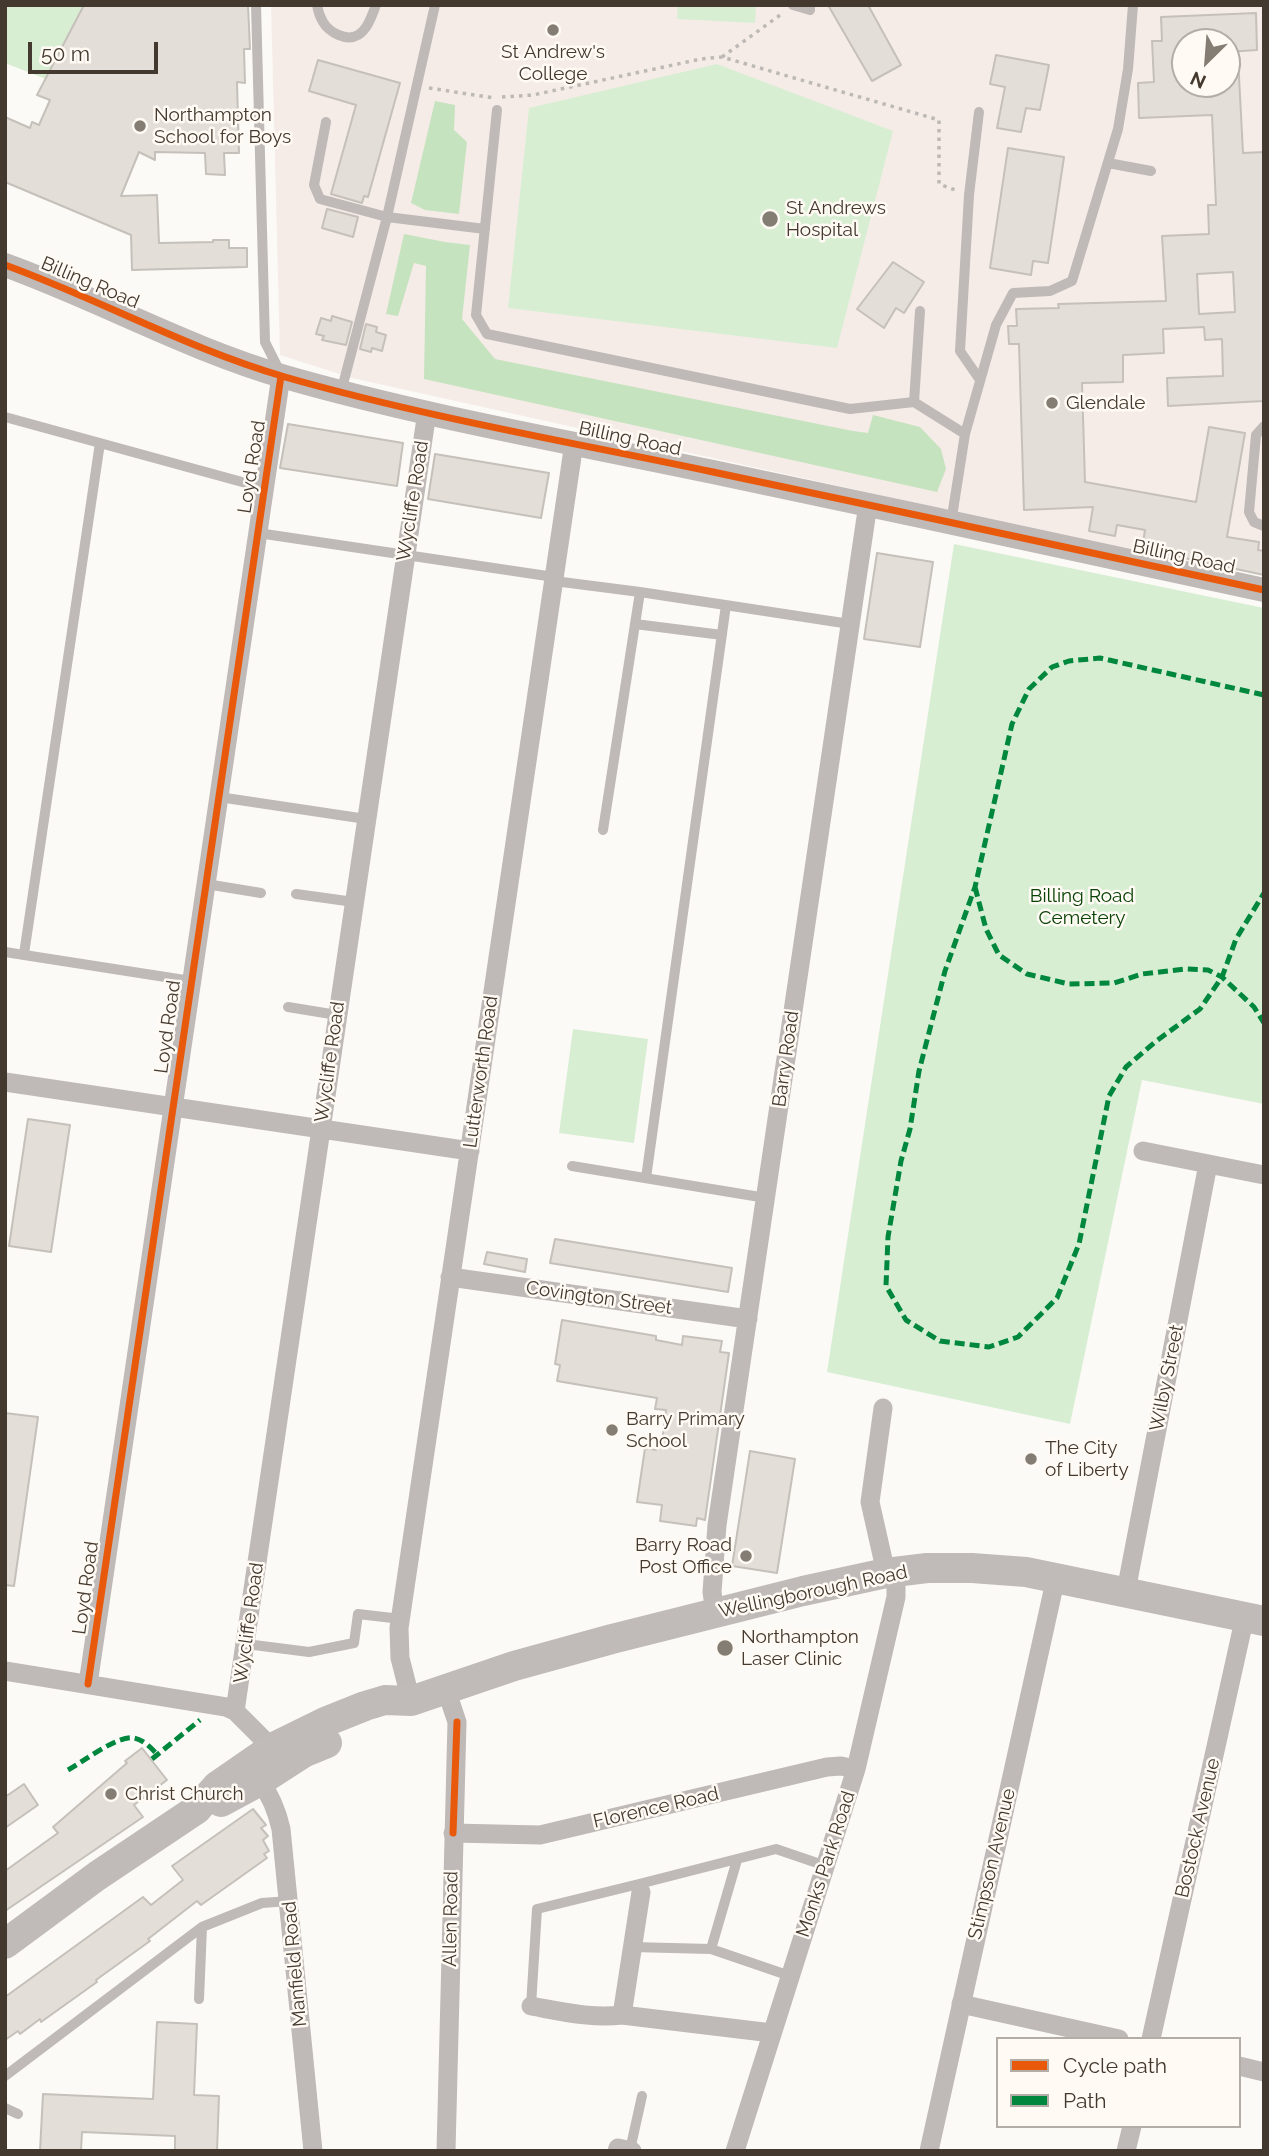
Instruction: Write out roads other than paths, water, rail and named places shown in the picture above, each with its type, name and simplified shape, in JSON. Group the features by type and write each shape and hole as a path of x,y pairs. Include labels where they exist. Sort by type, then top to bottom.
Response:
{"main road":[{"name":"Wellingborough Road","path":"5,1944 197,1809 218,1786 272,1748 365,1706 385,1700 411,1701 513,1666 715,1613 891,1573 927,1568 1026,1572 1258,1615"},
{"name":"Wellingborough Road","path":"197,1809 226,1801 306,1752 392,1717 411,1701"},
{"name":"Wellingborough Road","path":"272,1748 282,1752 306,1752"}],"street":[{"name":"Billing Road","path":"5,265 173,335 282,376 341,392 1264,590"},
{"name":"Loyd Road","path":"88,1684 282,376"},
{"name":"Wycliffe Road","path":"236,1711 426,412"},
{"name":"Lutterworth Road","path":"411,1701 400,1658 401,1619 574,443"},
{"name":"Barry Road","path":"715,1613 712,1597 717,1525 868,504"},
{"path":"5,1082 470,1151"},
{"path":"1143,1151 1264,1175"},
{"name":"Wilby Street","path":"1126,1591 1208,1164"},
{"name":"Covington Street","path":"450,1277 748,1319"},
{"name":"Monks Park Road","path":"735,2151 856,1769 896,1597 870,1502 884,1408"},
{"name":"Stimpson Avenue","path":"929,2151 1056,1577"},
{"name":"Bostock Avenue","path":"1152,2037 1258,1615"},
{"path":"5,1671 217,1704 236,1711 272,1748"},
{"name":"Allen Road","path":"446,1689 457,1722 446,2151"},
{"name":"Florence Road","path":"453,1833 540,1835 827,1767 856,1769"},
{"name":"Manfield Road","path":"260,1781 278,1812 313,2151"},
{"path":"622,2015 642,1887"},
{"path":"961,2004 1110,2037"},
{"path":"531,2006 594,2016 622,2015 772,2033"},
{"path":"1241,2066 1264,2072"},
{"path":"1126,2151 1132,2128"}],"lane":[{"path":"256,5 265,342 282,376"},
{"path":"317,5 321,20 331,31 350,37 359,35 369,23 376,5"},
{"path":"341,392 387,217 435,5"},
{"path":"793,6 810,10 810,5"},
{"path":"951,524 965,433 996,325 1013,293 1051,291 1072,281 1118,130 1129,69 1133,5"},
{"path":"497,110 476,315 488,334 850,409 914,402 965,433"},
{"path":"979,112 969,195 960,351 980,380"},
{"path":"326,122 314,185 320,199 387,217 485,229"},
{"path":"1108,163 1151,171"},
{"path":"914,402 920,311"},
{"path":"5,417 264,488"},
{"path":"1264,426 1256,435 1250,512 1254,522 1264,526"},
{"path":"24,954 100,443"},
{"path":"258,533 850,624"},
{"path":"604,830 640,592"},
{"path":"646,1178 726,605"},
{"path":"635,624 722,635"},
{"path":"219,797 366,819"},
{"path":"206,884 261,893"},
{"path":"296,894 354,902"},
{"path":"5,952 191,981"},
{"path":"288,1007 337,1015"},
{"path":"572,1166 766,1198"},
{"path":"246,1644 309,1653 354,1643 358,1614 401,1619"},
{"path":"531,2006 537,1909 642,1887 776,1849 826,1866"},
{"path":"711,1949 737,1860"},
{"path":"5,2076 202,1927 262,1903 289,1901"},
{"path":"199,1999 202,1927"},
{"path":"632,1947 711,1949 790,1976"},
{"path":"624,2150 642,2096"},
{"path":"5,2108 18,2114"}],"place":[{"name":"St Andrew's College","path":"553,30"},
{"name":"Northampton School for Boys","path":"140,126"},
{"name":"St Andrews Hospital","path":"770,219"},
{"name":"Glendale","path":"1052,403"},
{"name":"Barry Primary School","path":"612,1430"},
{"name":"The City of Liberty","path":"1031,1459"},
{"name":"Barry Road Post Office","path":"746,1556"},
{"name":"Northampton Laser Clinic","path":"725,1648"},
{"name":"Christ Church","path":"111,1794"}],"park label":[{"name":"Billing Road Cemetery","path":"1082,907"}]}
